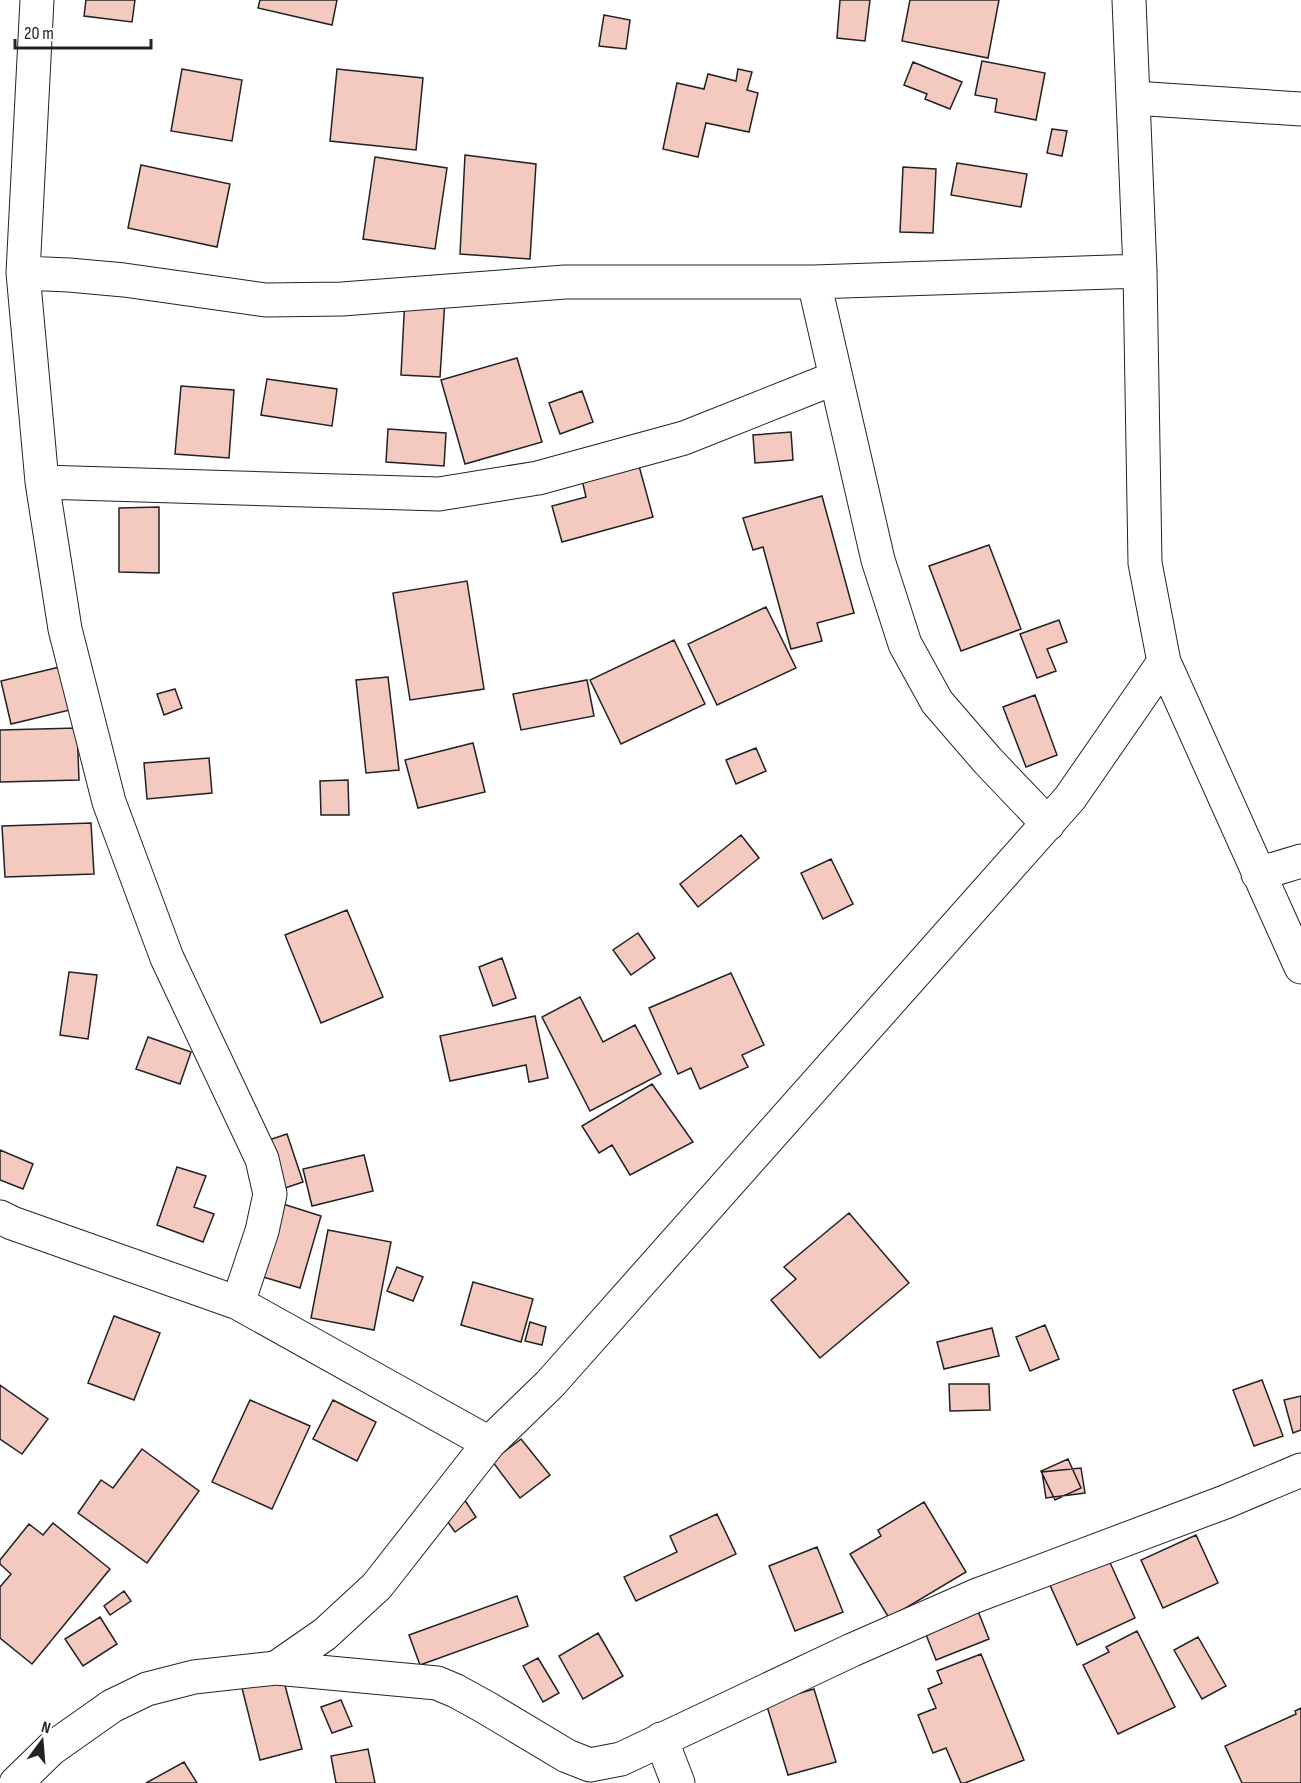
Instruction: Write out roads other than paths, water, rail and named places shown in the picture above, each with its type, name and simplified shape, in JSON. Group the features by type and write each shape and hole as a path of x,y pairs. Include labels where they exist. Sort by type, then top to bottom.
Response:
{"street":[{"path":"36,0 23,273 42,482 65,629 109,802 167,958 262,1159 270,1194 262,1231 238,1303"},
{"path":"1129,0 1140,271 1145,563 1164,662 1301,967"},
{"path":"1134,98 1301,109"},
{"path":"23,273 124,280 266,300 342,299 565,282 814,282 1140,271"},
{"path":"814,282 878,560 905,644 937,702 988,761 1048,824"},
{"path":"42,482 439,494 538,478 684,438 835,378"},
{"path":"276,1668 325,1634 377,1586 489,1443 550,1384 1048,824 1070,798 1164,662"},
{"path":"1258,874 1301,861"},
{"path":"4,1227 238,1303 489,1443"},
{"path":"16,1783 51,1749 112,1706 147,1689 194,1677 276,1668 437,1683 485,1707 567,1756 590,1765 621,1759 852,1650 975,1596 1226,1502 1301,1470"},
{"path":"661,1739 678,1783"}]}
